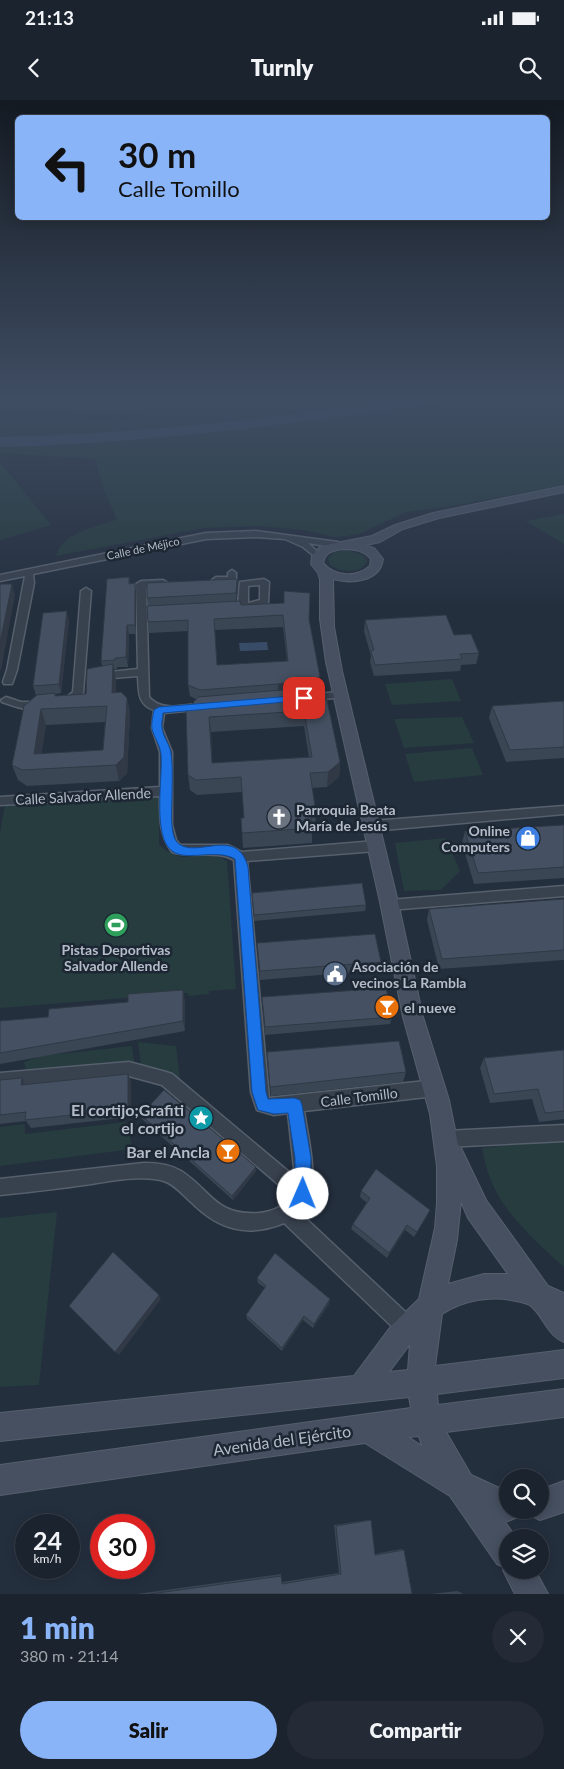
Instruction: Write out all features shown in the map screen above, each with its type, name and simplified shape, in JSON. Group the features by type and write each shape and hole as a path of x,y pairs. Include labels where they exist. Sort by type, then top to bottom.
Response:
{"street":[{"path":"357,577 336,576 324,571 317,564 318,556 325,549 352,545 385,535 404,525 437,515 564,490"},
{"name":"Calle de Méjico","path":"0,578 206,536 256,534 287,537 338,546"},
{"path":"375,556 377,548 385,535"},
{"name":"Calle de Méjico","path":"287,537 306,545 318,556"},
{"path":"329,596 343,584 373,570 378,563 375,556 368,550 352,545"},
{"path":"324,571 329,596 326,606 326,627 340,695 372,826 417,1034 435,1088 446,1139 449,1176 448,1225 424,1335 422,1381 428,1421 437,1446 459,1485 499,1541"},
{"path":"29,572 29,583 11,676 4,681 13,690 3,701 27,706 69,702 77,696 86,591"},
{"path":"206,580 233,579 232,573"},
{"path":"169,582 141,584 147,611 143,672 144,697 150,706 159,710 216,705"},
{"path":"215,608 243,606"},
{"path":"80,678 143,672"},
{"path":"292,699 340,695"},
{"path":"159,710 156,728 166,752 166,825 170,841 176,849 190,851 228,850 240,857 376,846"},
{"name":"Calle Salvador Allende","path":"0,801 166,791"},
{"path":"372,826 564,810"},
{"name":"Calle Tomillo","path":"240,857 259,1092 263,1106 294,1105 435,1088"},
{"path":"389,905 564,891"},
{"path":"0,1080 129,1070 166,1079 303,1194"},
{"path":"0,1187 126,1172 164,1172 180,1180 197,1198 217,1214 231,1220 246,1223 266,1221 286,1212 298,1203 303,1194 303,1158 294,1105"},
{"path":"446,1139 564,1133"},
{"path":"446,1139 477,1209 564,1329"},
{"path":"286,1212 408,1328"},
{"path":"362,1389 379,1362 430,1306 465,1291 481,1287 502,1286 539,1295 564,1306"},
{"path":"0,1427 362,1389 564,1364"},
{"name":"Avenida del Ejército","path":"0,1480 368,1428 564,1403"},
{"path":"368,1428 459,1485 499,1505"},
{"path":"549,1502 564,1496"},
{"path":"523,1579 532,1594"}],"green space":[{"path":"0,467 4,467 51,525 0,540"},
{"path":"97,467 564,467 564,485 452,506 406,512 359,534 335,537 303,530 258,526 203,528 56,556 65,541 73,536 117,519 103,488"},
{"path":"564,514 564,544 526,521"},
{"path":"347,550 363,555 367,561 360,569 345,571 330,565 328,558 335,552"},
{"path":"452,679 461,701 392,705 385,684"},
{"path":"462,717 474,743 404,748 394,719"},
{"path":"472,748 483,775 414,782 405,754"},
{"name":"Pistas Deportivas Salvador Allende","path":"159,795 159,844 168,852 181,857 215,855 227,861 236,989 209,991 209,994 189,996 188,993 0,1008 0,833 5,805"},
{"path":"446,838 460,871 441,890 404,891 395,843"},
{"path":"138,1042 176,1046 180,1081 142,1073"},
{"path":"132,1046 135,1067 27,1074 24,1062 41,1056"},
{"path":"126,1122 133,1149 0,1166 0,1127 25,1124 25,1134"},
{"path":"564,1139 564,1267 522,1227 503,1203 490,1178 482,1148"},
{"path":"57,1212 39,1385 0,1387 0,1218"}],"water":[{"path":"267,642 268,650 240,651 239,643"}],"building":[{"path":"129,577 129,584 135,583 135,625 127,625 126,657 101,661 107,579"},
{"path":"237,579 236,593 147,598 147,583"},
{"path":"0,584 12,584 0,643"},
{"path":"284,591 310,593 309,619 320,677 278,684 200,690 188,685 188,620 148,622 147,606 240,601 241,605 284,603","holes":["283,615 288,661 217,665 214,619"]},
{"path":"67,611 59,684 33,686 43,613"},
{"path":"446,615 454,635 471,634 479,653 460,654 462,659 375,665 371,651 374,650 365,620"},
{"path":"113,664 112,693 121,692 127,698 124,757 116,765 22,770 12,765 24,706 37,695 55,693 55,696 86,694 87,669","holes":["107,706 103,750 34,754 41,709"]},
{"path":"294,689 327,700 340,762 328,772 310,773 316,813 310,813 313,828 242,833 241,818 244,818 241,777 196,780 188,775 186,711 198,697","holes":["304,711 312,757 212,763 209,717"]},
{"path":"564,701 564,747 510,750 492,706"},
{"path":"564,825 564,867 478,873 465,831"},
{"path":"362,883 366,905 254,915 252,893"},
{"path":"564,899 564,950 442,959 429,909"},
{"path":"375,934 381,962 260,971 257,943"},
{"path":"386,988 392,1017 265,1027 262,997"},
{"path":"183,990 183,1021 0,1053 0,1021 48,1017 49,1009 128,1002 128,994"},
{"path":"399,1041 406,1072 270,1087 267,1052"},
{"path":"564,1050 564,1111 545,1113 538,1089 494,1094 484,1058"},
{"path":"128,1074 128,1109 25,1120 26,1112 0,1115 0,1080 22,1078 21,1085"},
{"path":"164,1090 256,1167 232,1196 141,1115"},
{"path":"376,1169 430,1210 417,1232 407,1225 389,1253 353,1224 370,1198 361,1191"},
{"path":"113,1252 159,1295 115,1352 69,1306"},
{"path":"275,1253 330,1299 314,1324 304,1316 282,1348 246,1315 266,1286 257,1278"},
{"path":"371,1520 375,1555 404,1550 412,1594 150,1594 281,1576 282,1584 341,1574 336,1526"}],"place":[{"name":"Parroquia Beata María de Jesús","path":"279,817"},
{"name":"Online Computers","path":"528,838"},
{"name":"Pistas Deportivas Salvador Allende","path":"116,925"},
{"name":"Asociación de vecinos La Rambla","path":"335,974"},
{"name":"el nueve","path":"387,1007"},
{"name":"El cortijo;Grafiti el cortijo","path":"201,1118"},
{"name":"Bar el Ancla","path":"228,1151"}],"route":[{"path":"303,1194 303,1158 294,1105 263,1106 259,1092 240,857 228,850 190,851 176,849 170,841 166,825 166,752 156,728 159,710 304,698"}]}
